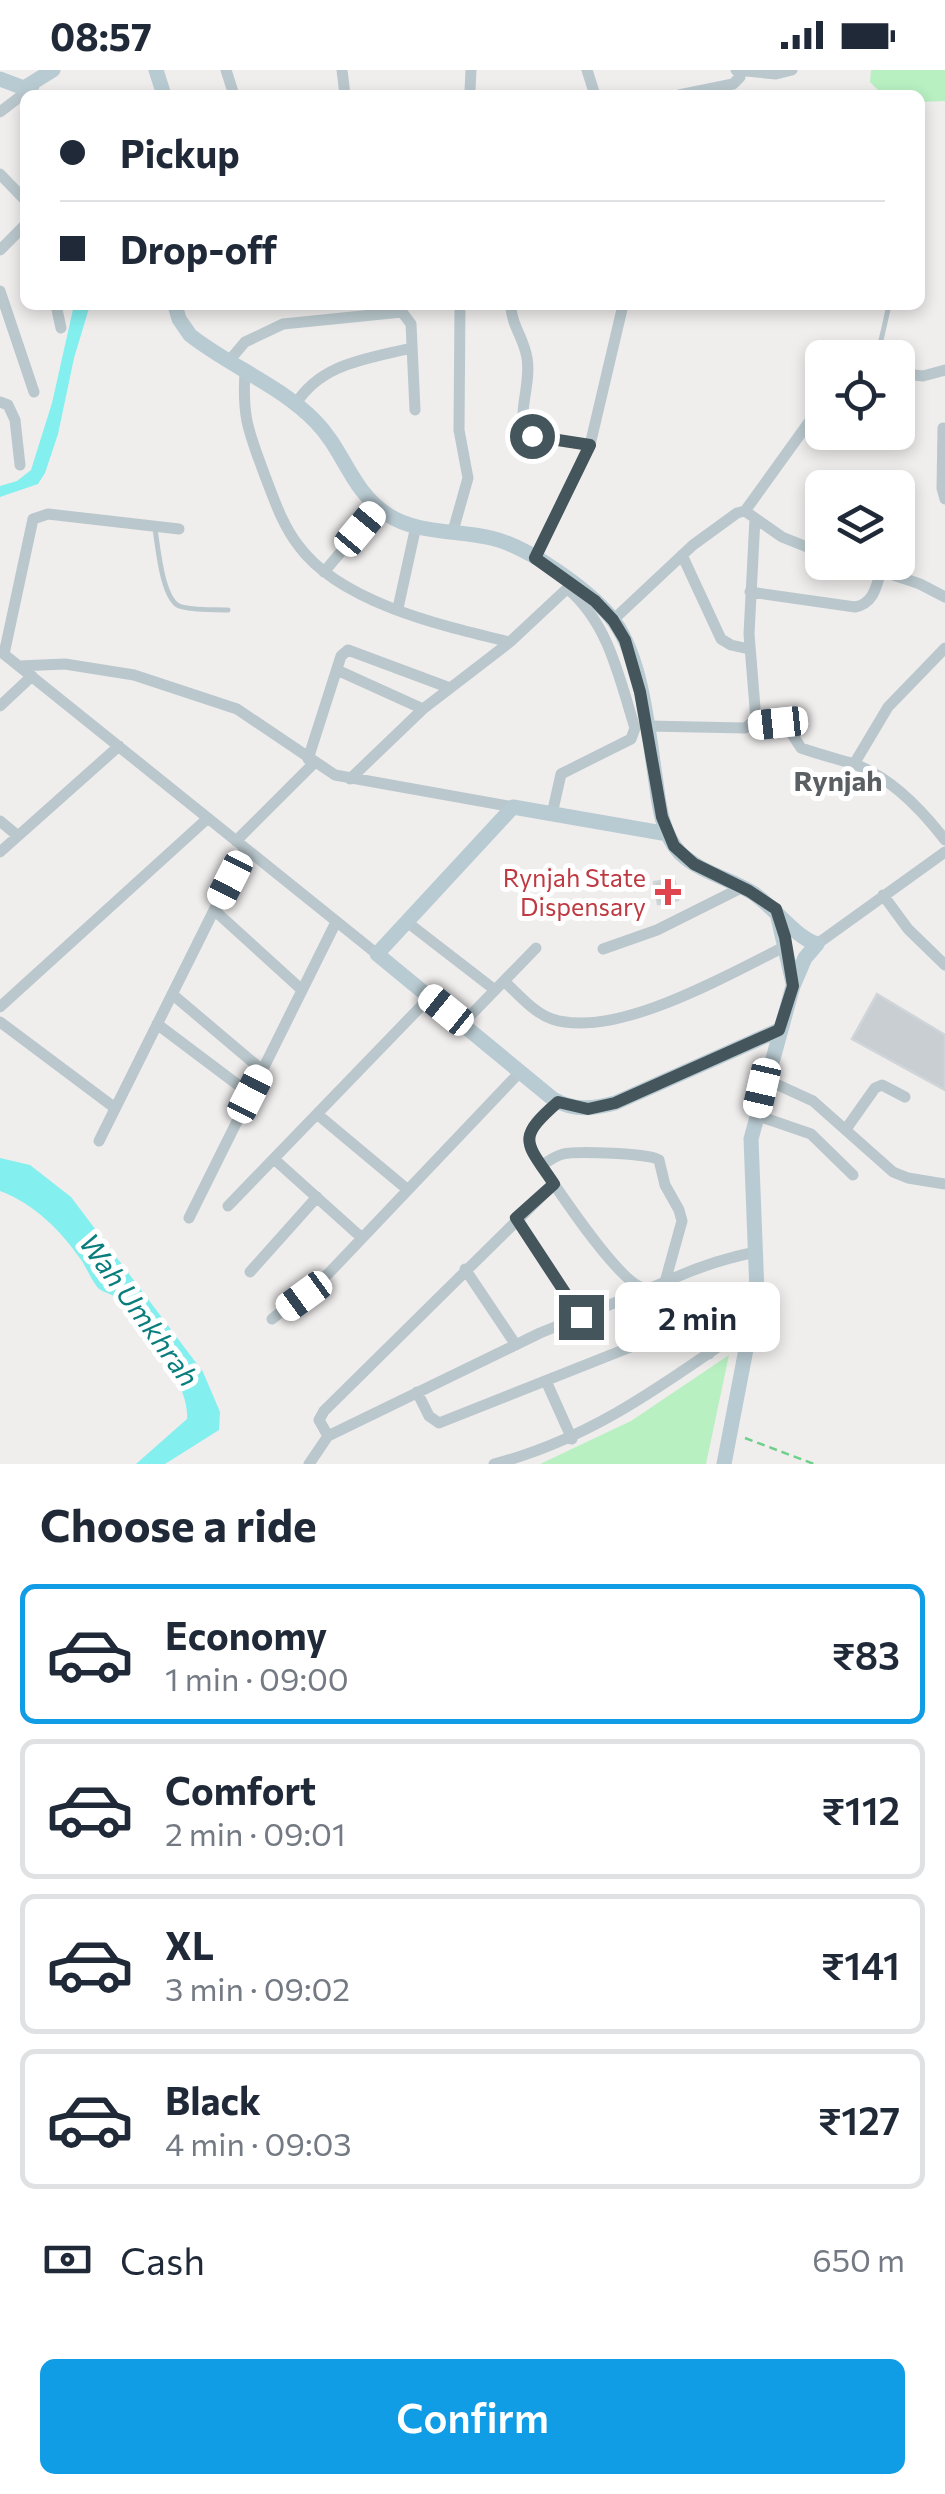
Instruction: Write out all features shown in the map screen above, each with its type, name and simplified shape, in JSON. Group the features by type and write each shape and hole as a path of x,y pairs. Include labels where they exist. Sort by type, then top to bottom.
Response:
{"street":[{"path":"0,78 31,90 54,70"},
{"path":"704,90 734,84 740,77 737,70 776,74 792,70"},
{"path":"0,174 20,195"},
{"path":"0,250 20,230"},
{"path":"0,291 34,392"},
{"path":"57,310 61,328"},
{"path":"176,310 190,335 295,405 322,428 360,492 378,508 400,522 493,538 515,546 613,620 630,653 668,834 674,846 694,864 776,909 803,938 817,944"},
{"path":"453,532 468,478 459,430 460,310"},
{"path":"511,310 528,364 523,430 532,436 590,445"},
{"path":"535,558 590,445 622,310"},
{"path":"228,362 245,342 283,324 402,312 410,320 415,410"},
{"path":"295,405 309,384 326,372 411,348"},
{"path":"915,375 945,370"},
{"path":"245,372 244,418 278,510 298,545 324,572 347,588 398,608 510,642"},
{"path":"0,402 8,405 15,420 20,466"},
{"path":"942,428 945,499"},
{"path":"752,726 756,713 750,649 750,514 805,430"},
{"path":"324,572 378,508"},
{"path":"180,530 48,514 33,519 2,653 558,1102 588,1109 615,1103 779,1030"},
{"path":"750,514 782,537 805,546"},
{"path":"613,620 712,529 750,514"},
{"path":"398,608 416,526"},
{"path":"682,555 722,639 750,649"},
{"path":"750,592 855,607 868,602 878,580"},
{"path":"908,580 943,592"},
{"path":"350,779 423,709 510,642 570,586"},
{"path":"552,814 561,774 630,739 635,728 604,634 570,586"},
{"path":"854,764 888,707 945,648"},
{"path":"99,1141 214,910 241,845 311,761 344,652 353,650 450,688"},
{"path":"18,666 65,664 104,668 216,700 251,718 311,761 350,779 668,834"},
{"path":"337,670 423,709"},
{"path":"0,706 32,676"},
{"path":"647,726 745,728 786,723 801,748 854,764 881,778 910,801 945,840"},
{"path":"0,852 118,746"},
{"path":"377,954 513,807"},
{"path":"0,1007 208,818"},
{"path":"0,821 18,836"},
{"path":"724,1464 754,1322 756,1252 750,1162 756,1115 793,986 804,958 817,944 945,852"},
{"path":"603,949 680,920 742,887"},
{"path":"883,895 908,929 945,965"},
{"path":"776,909 793,986"},
{"path":"214,910 302,990"},
{"path":"189,1218 336,922"},
{"path":"406,922 556,1021 612,1019 658,1006 786,946"},
{"path":"463,1023 536,948"},
{"path":"172,994 262,1070"},
{"path":"228,1206 430,997"},
{"path":"0,1022 115,1108"},
{"path":"157,1024 250,1094"},
{"path":"272,1319 315,1287 520,1072"},
{"path":"765,1080 812,1101 893,1172 945,1184"},
{"path":"846,1129 876,1088 882,1085 905,1097"},
{"path":"558,1102 529,1133 530,1150 622,1274 636,1285 652,1288"},
{"path":"317,1114 408,1190"},
{"path":"756,1115 810,1134 854,1175"},
{"path":"542,1166 556,1156 574,1152 646,1154 659,1160 665,1186 680,1210 682,1221 665,1282"},
{"path":"274,1159 362,1238"},
{"path":"328,1436 320,1416 554,1184"},
{"path":"250,1272 317,1198"},
{"path":"516,1218 581,1317"},
{"path":"309,1464 328,1436 516,1344 716,1262 756,1252"},
{"path":"465,1269 516,1344"},
{"path":"494,1464 572,1439 608,1420 754,1322"},
{"path":"417,1392 428,1416 440,1424 676,1328 695,1331 709,1354"},
{"path":"546,1381 572,1439"}],"lane":[{"path":"881,340 888,310"},
{"path":"154,526 172,601 185,607 228,610"}],"path":[{"path":"730,1432 814,1464"}],"green space":[{"path":"871,70 945,70 945,101 925,102 925,90 878,90 870,82"},
{"path":"729,1355 706,1464 540,1464 631,1421"}],"water":[{"path":"73,310 88,310 45,473 38,484 0,497 0,486 17,481 31,470 52,403"},
{"name":"Wah Umkhrah","path":"0,1158 30,1165 71,1197 203,1372 220,1412 219,1430 165,1464 136,1464 187,1419 174,1372 140,1322 119,1299 98,1288 56,1229 25,1203 0,1191"}],"building":[{"path":"674,879 678,900 658,904 654,882"},
{"path":"877,994 945,1035 945,1090 852,1039"}],"place":[{"name":"Rynjah State Dispensary","path":"668,892"}],"district":[{"name":"Rynjah","path":"838,781"}],"route":[{"path":"532,436 590,445 535,558 595,601 618,628 630,653 640,692 657,792 670,840 694,864 776,909 793,986 779,1030 615,1103 588,1109 558,1102 533,1126 529,1133 530,1150 554,1184 516,1218 581,1317"}]}
